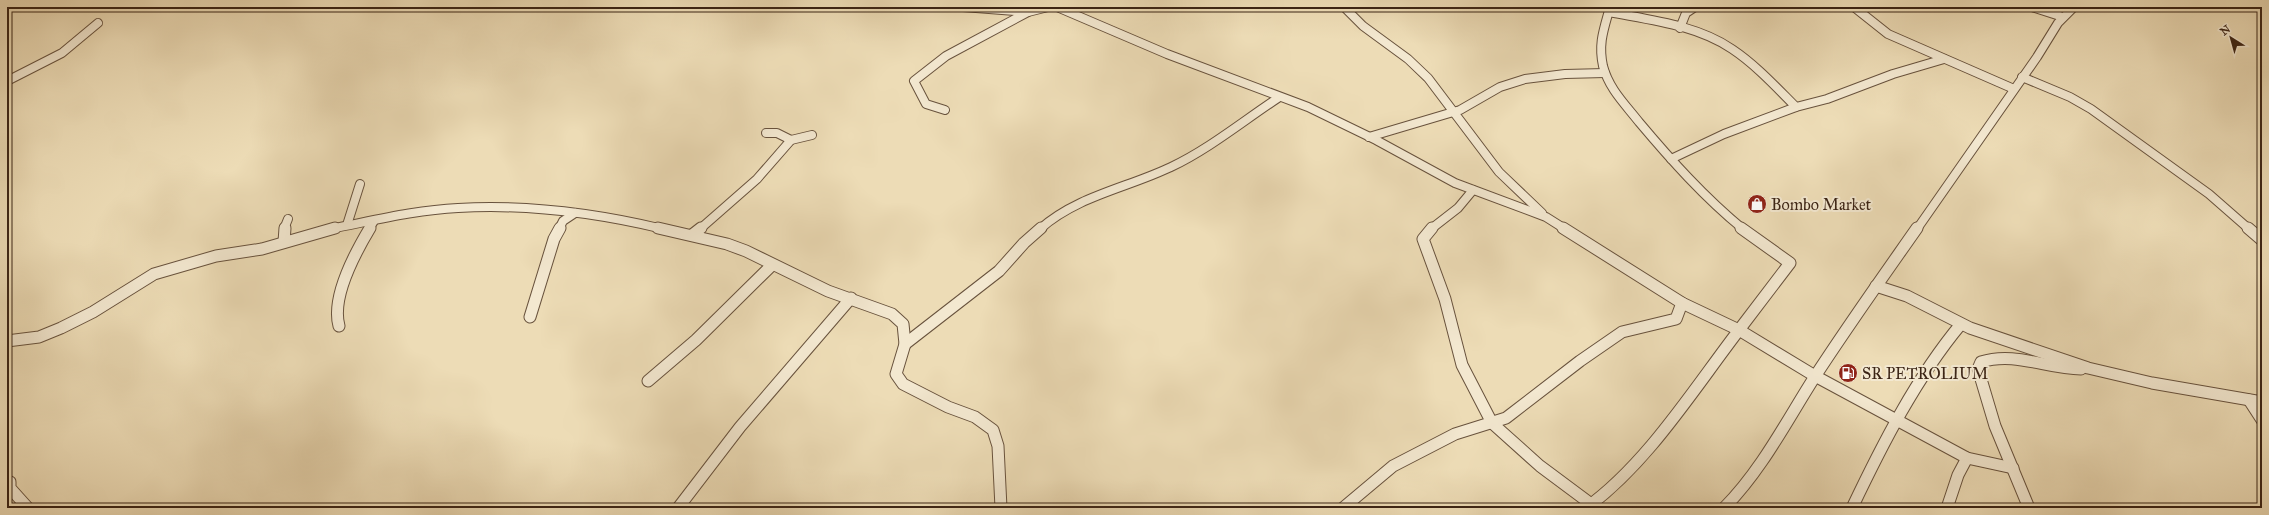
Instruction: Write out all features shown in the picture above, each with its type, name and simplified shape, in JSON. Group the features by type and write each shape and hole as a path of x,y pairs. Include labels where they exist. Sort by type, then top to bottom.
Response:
{"street":[{"path":"963,7 1028,12"},
{"path":"944,110 926,104 914,81 946,56 1028,12 1048,7"},
{"path":"1057,7 1110,31 1278,98 1308,107 1369,137 1434,172 1473,190 1546,217"},
{"path":"1344,7 1372,33 1405,56 1419,69 1456,111 1495,166 1519,193 1546,217 1682,303 1739,330 1757,343 1794,362 1815,376 1967,458 2014,468"},
{"path":"1680,28 1686,13 1695,7"},
{"path":"1854,7 1888,34 2014,89"},
{"path":"2032,7 2063,17"},
{"path":"1724,508 1736,496 1761,461 1815,376 1876,286 2063,17 2074,7"},
{"path":"1473,190 1458,208 1427,232 1423,239 1446,299 1462,366 1492,423 1540,466 1589,506 1618,484 1634,467 1790,263 1757,242 1720,211 1671,159 1612,87 1605,73 1601,43 1602,29 1609,10 1680,28 1712,38 1732,49 1796,107"},
{"path":"7,81 62,53 98,24"},
{"path":"1671,159 1718,136 1796,107 1827,99 1893,74 1944,59"},
{"path":"1369,137 1407,123 1456,111 1499,87 1516,81 1542,76 1605,73"},
{"path":"2022,77 2070,97 2091,109 2209,194 2262,240"},
{"path":"905,344 998,271 1024,243 1050,220 1082,201 1171,167 1194,154 1278,98"},
{"path":"766,133 777,133 791,140 812,135"},
{"path":"692,235 737,198 783,151 791,140"},
{"path":"347,225 347,215 354,205 356,190 360,184"},
{"path":"7,341 38,337 76,322 154,274 216,256 262,249 347,225 418,212 472,208 530,207 576,213 692,235 746,251 772,265 828,290 898,318 903,324 905,344 896,374 903,384 948,407 975,417 993,430 998,446 1001,508"},
{"path":"530,317 554,239 563,221 576,213"},
{"path":"284,242 282,233 288,219"},
{"path":"339,326 336,312 340,296 362,239 374,221"},
{"path":"648,381 702,335 772,265"},
{"path":"1876,286 1907,296 1961,324 2088,368 2145,381 2262,402"},
{"path":"678,508 700,477 807,348 851,298"},
{"path":"1343,508 1393,466 1455,434 1492,423 1511,415 1580,361 1622,332 1628,329 1664,324 1676,319 1682,303"},
{"path":"1852,508 1884,442 1899,421 1945,343 1961,324"},
{"path":"2029,508 2014,468 1995,426 1981,384 1978,369 1981,362 1989,358 2000,357 2071,369 2088,368"},
{"path":"2249,400 2262,420"},
{"path":"1947,508 1958,475 1967,458"},
{"path":"7,481 10,482 10,488 28,508"}],"place":[{"name":"Bombo Market","path":"1757,204"},
{"name":"SR PETROLIUM","path":"1848,373"}]}
